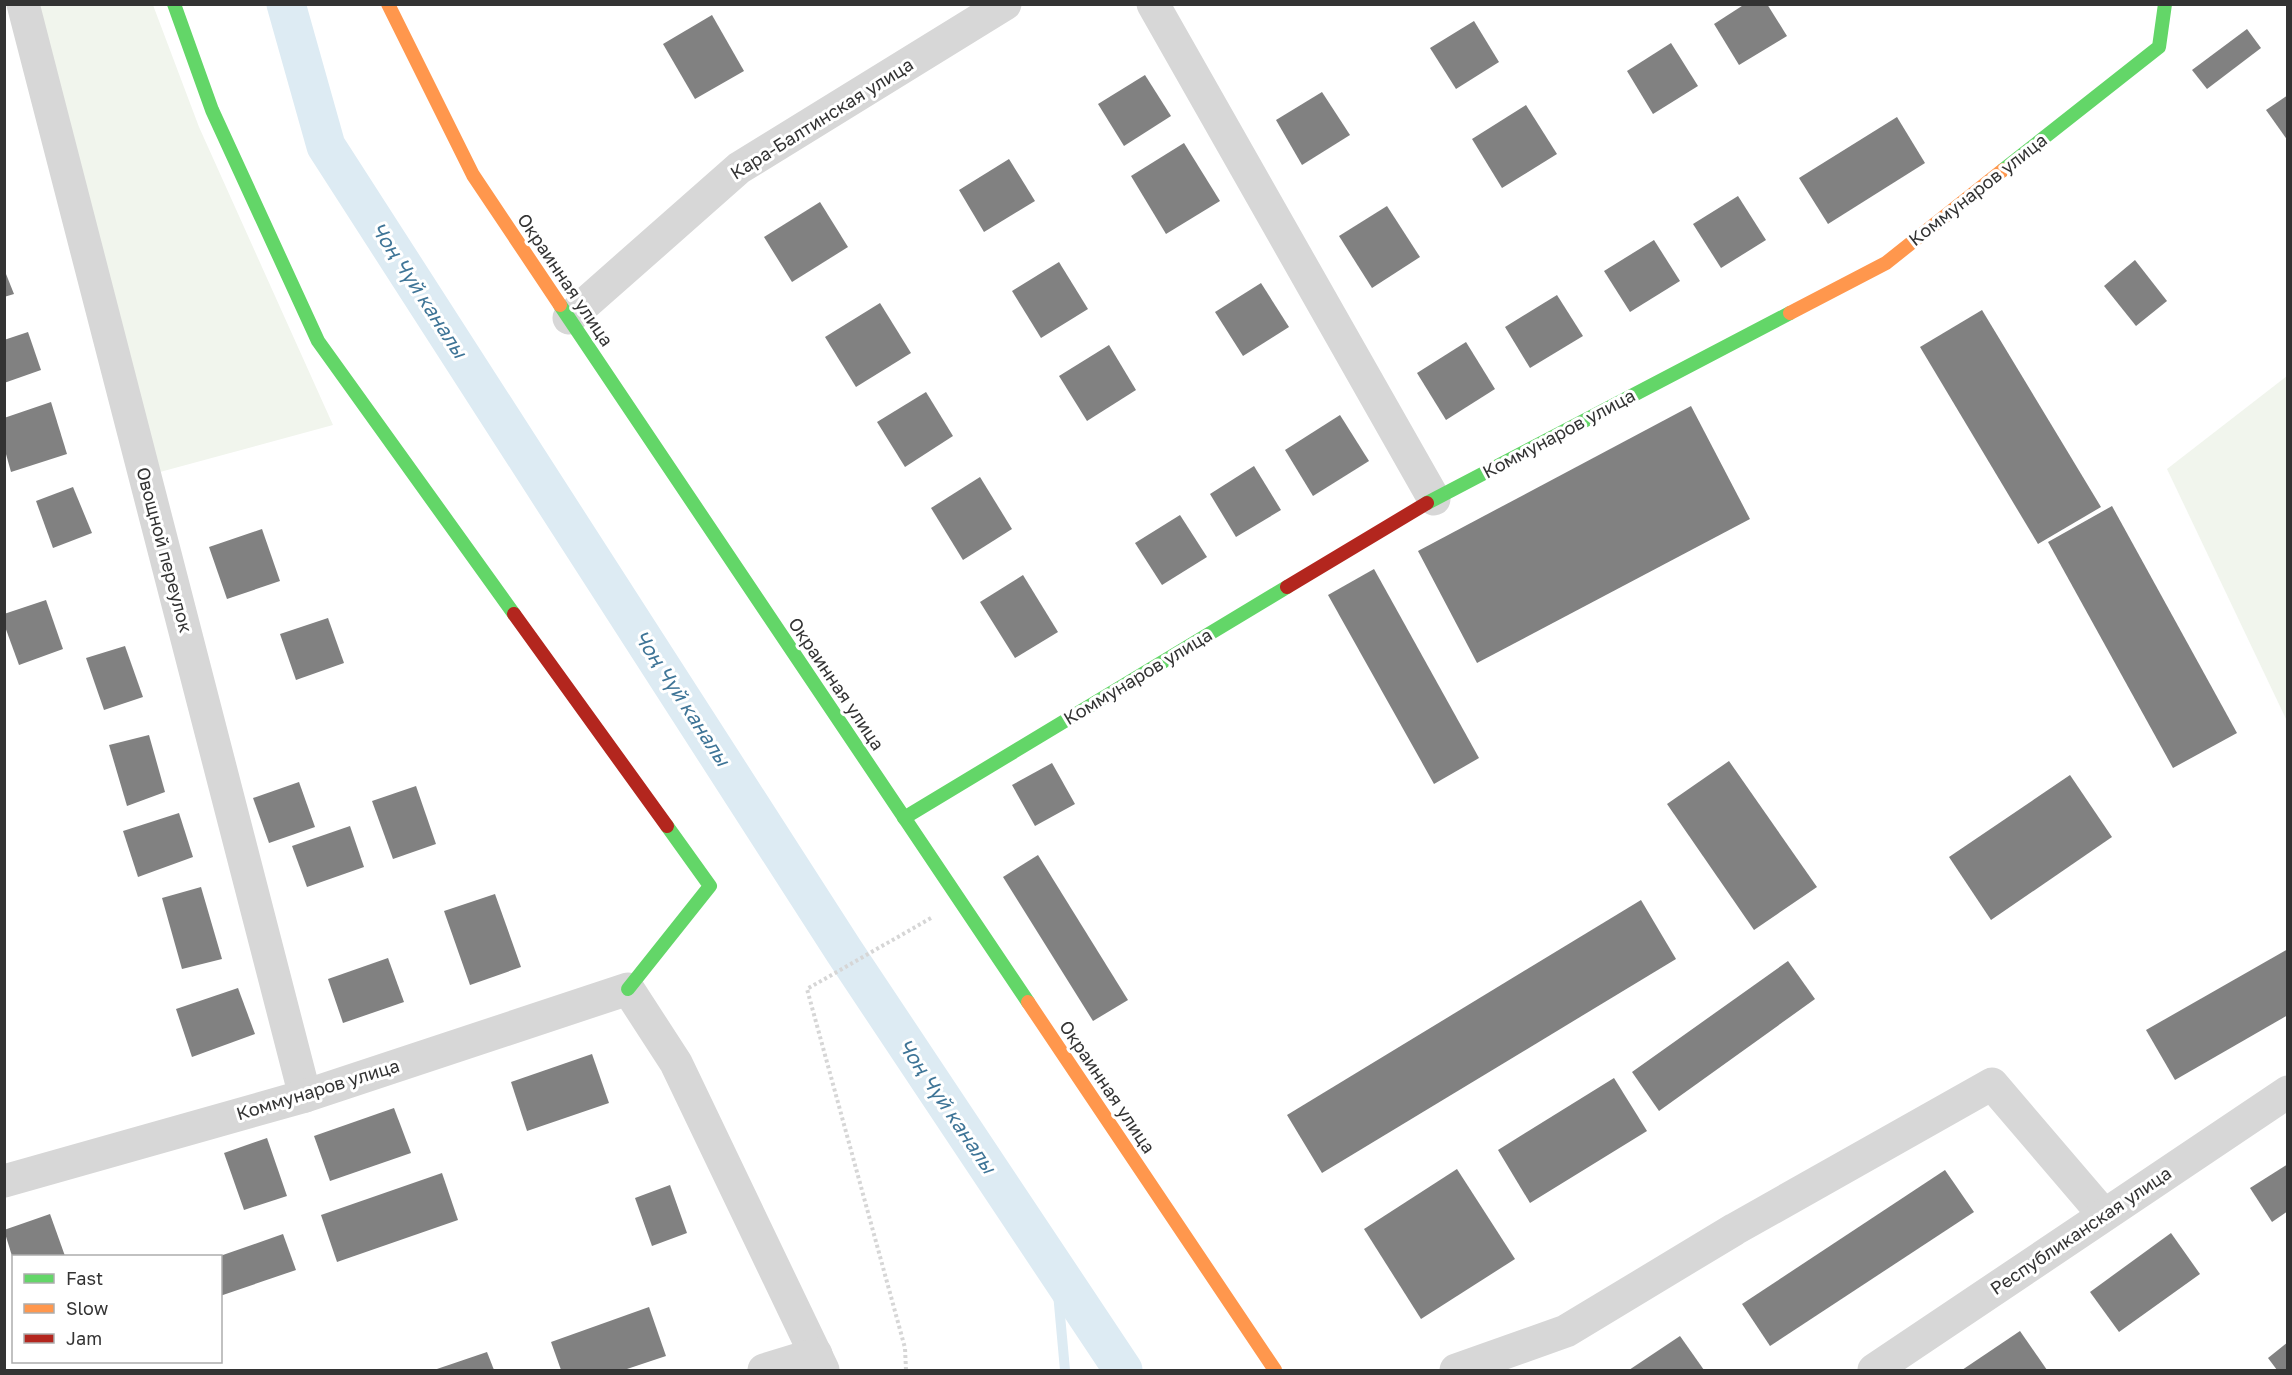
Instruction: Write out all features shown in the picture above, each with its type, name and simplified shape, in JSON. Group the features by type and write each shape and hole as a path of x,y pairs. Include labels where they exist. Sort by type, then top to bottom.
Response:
{"street":[{"name":"Овощной переулок","path":"23,4 305,1096"},
{"path":"174,4 212,110 318,341 710,886 628,989 676,1063 820,1362 764,1371"},
{"name":"Окраинная улица","path":"388,4 473,175 1275,1371"},
{"name":"Кара-Балтинская улица","path":"569,318 739,168 1005,4"},
{"path":"1153,4 1434,499"},
{"name":"Коммунаров улица","path":"904,818 1434,499 1886,262 2159,47 2165,4"},
{"name":"Коммунаров улица","path":"4,1181 305,1096 628,989"},
{"path":"1456,1371 1566,1331 1735,1229 1992,1084 2104,1215"},
{"name":"Республиканская улица","path":"1874,1371 2288,1092"}],"path":[{"path":"906,1371 905,1348 807,989 960,901"}],"shaded area":[{"path":"39,5 153,5 199,127 333,425 160,472"},
{"path":"2287,376 2287,721 2167,469"}],"building":[{"path":"1745,4 1767,4 1787,36 1739,65 1714,24"},
{"path":"712,15 744,71 695,99 663,44"},
{"path":"1474,21 1499,62 1456,89 1430,48"},
{"path":"2247,29 2261,48 2207,89 2192,70"},
{"path":"1671,43 1698,86 1653,114 1627,71"},
{"path":"1145,75 1171,116 1124,146 1098,104"},
{"path":"1322,92 1350,135 1302,165 1276,120"},
{"path":"2288,95 2288,141 2266,110"},
{"path":"1526,105 1557,154 1502,188 1472,139"},
{"path":"1897,117 1925,163 1828,224 1799,178"},
{"path":"1184,143 1220,201 1166,234 1131,176"},
{"path":"1009,159 1035,201 984,232 959,190"},
{"path":"1738,196 1766,240 1721,268 1693,224"},
{"path":"820,202 848,247 792,282 764,237"},
{"path":"1387,206 1420,257 1372,288 1339,236"},
{"path":"1654,240 1680,281 1630,312 1604,271"},
{"path":"2135,260 2167,301 2136,326 2104,286"},
{"path":"1059,262 1088,309 1041,338 1012,291"},
{"path":"4,269 14,294 4,297"},
{"path":"1261,283 1289,327 1243,356 1215,312"},
{"path":"1557,295 1583,336 1530,368 1505,327"},
{"path":"880,303 911,353 856,387 825,337"},
{"path":"1982,310 2101,507 2038,544 1920,347"},
{"path":"28,332 41,370 4,383 4,340"},
{"path":"1466,342 1495,389 1446,420 1417,373"},
{"path":"1109,345 1136,390 1087,421 1059,376"},
{"path":"926,392 953,436 905,467 877,422"},
{"path":"51,402 67,454 11,472 4,447 4,418"},
{"path":"1691,406 1750,519 1477,663 1418,551"},
{"path":"1340,415 1369,461 1313,496 1285,450"},
{"path":"1254,466 1281,510 1236,537 1210,494"},
{"path":"980,477 1012,529 963,560 931,508"},
{"path":"73,487 92,533 53,548 36,501"},
{"path":"2112,506 2237,733 2173,768 2048,542"},
{"path":"1180,515 1207,557 1162,585 1135,543"},
{"path":"262,529 280,581 227,599 209,547"},
{"path":"1374,569 1479,758 1434,784 1328,595"},
{"path":"1023,575 1058,632 1015,658 980,602"},
{"path":"46,600 63,649 19,665 4,624 4,614"},
{"path":"328,618 344,663 296,680 280,634"},
{"path":"125,646 143,697 104,710 86,658"},
{"path":"149,735 165,792 127,806 109,745"},
{"path":"1729,761 1817,887 1754,930 1667,804"},
{"path":"1052,763 1075,804 1035,826 1012,785"},
{"path":"2070,775 2112,837 1991,920 1949,857"},
{"path":"299,782 315,827 269,843 253,798"},
{"path":"416,786 436,844 393,859 372,801"},
{"path":"179,813 193,857 138,877 123,831"},
{"path":"350,826 364,867 307,887 292,846"},
{"path":"1038,855 1128,1000 1093,1021 1003,877"},
{"path":"201,887 222,959 182,969 162,898"},
{"path":"495,894 521,967 470,985 444,911"},
{"path":"1641,900 1676,959 1322,1173 1287,1115"},
{"path":"2288,949 2288,1015 2175,1080 2146,1030"},
{"path":"388,958 404,1002 343,1023 328,979"},
{"path":"1788,961 1815,999 1659,1111 1632,1072"},
{"path":"238,988 255,1034 192,1057 176,1009"},
{"path":"592,1054 609,1103 527,1131 511,1082"},
{"path":"1614,1078 1647,1131 1530,1203 1498,1150"},
{"path":"394,1108 411,1153 330,1181 314,1136"},
{"path":"267,1138 287,1196 244,1210 224,1153"},
{"path":"2288,1164 2288,1211 2272,1222 2250,1188"},
{"path":"1457,1169 1515,1259 1421,1319 1364,1229"},
{"path":"1945,1170 1974,1212 1770,1346 1742,1304"},
{"path":"442,1173 458,1220 337,1262 321,1215"},
{"path":"670,1185 687,1233 652,1246 635,1198"},
{"path":"50,1214 65,1255 12,1256 4,1230"},
{"path":"2171,1233 2200,1274 2119,1332 2090,1292"},
{"path":"283,1234 296,1270 222,1295 222,1255"},
{"path":"649,1307 666,1356 624,1370 561,1370 551,1342"},
{"path":"2020,1331 2047,1370 1962,1370"},
{"path":"1680,1336 1704,1370 1629,1370"},
{"path":"2288,1342 2288,1370 2277,1370 2268,1358"},
{"path":"487,1352 494,1370 434,1370"}],"waterway":[{"name":"Чоң Чүй каналы","path":"286,4 326,146 844,951 1123,1370"},
{"path":"1056,1271 1065,1370"}],"traffic: fast":[{"path":"174,4 212,110 318,341 514,614"},
{"path":"2003,170 2159,47 2165,4"},
{"path":"560,305 1028,1002"},
{"path":"1427,503 1790,313"},
{"path":"904,818 1287,587"},
{"path":"628,989 710,886 667,826"}],"traffic: slow":[{"path":"388,4 473,175 560,305"},
{"path":"1790,313 1886,263 2003,170"},
{"path":"1028,1002 1275,1370"}],"traffic: jam":[{"path":"1287,587 1427,503"},
{"path":"514,614 667,826"}]}
